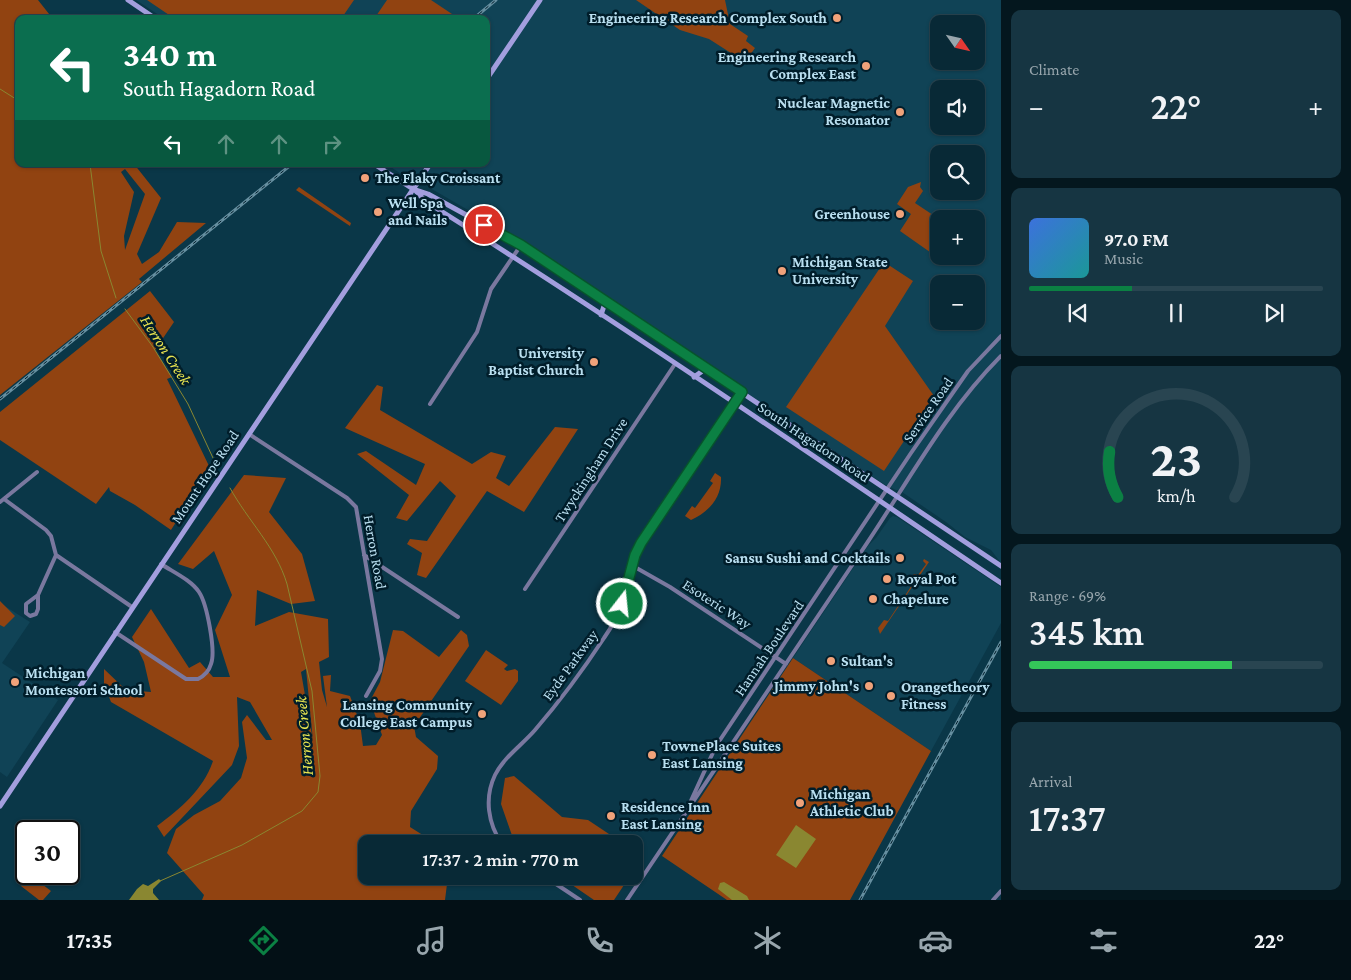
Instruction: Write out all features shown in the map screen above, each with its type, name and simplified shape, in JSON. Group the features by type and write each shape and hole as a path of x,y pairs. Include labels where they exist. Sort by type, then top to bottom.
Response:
{"street":[{"path":"128,0 150,15"},
{"path":"490,74 540,0"},
{"name":"South Hagadorn Road","path":"379,167 414,189 428,194 521,245 1001,566"},
{"name":"Mount Hope Road","path":"0,806 428,167"},
{"name":"South Hagadorn Road","path":"414,189 425,201 786,437 1001,583"},
{"path":"430,404 477,332 491,289 521,245"},
{"path":"601,315 604,306 610,304"},
{"name":"Service Road","path":"880,502 968,371 1001,336"},
{"name":"Hannah Boulevard","path":"627,900 958,406 979,378 1001,356"},
{"name":"Twyckingham Drive","path":"525,589 675,364"},
{"path":"694,377 701,372 702,366"},
{"name":"Eyde Parkway","path":"498,835 490,820 488,796 495,775 507,758 557,704 605,637 622,604 635,555 641,543 742,392"},
{"path":"786,437 791,431 798,430"},
{"name":"Herron Road","path":"249,434 352,502 357,511 382,660 380,671 366,696"},
{"path":"0,502 37,472"},
{"path":"4,499 46,530 56,555 132,607"},
{"name":"Hannah Boulevard","path":"687,812 716,746 880,502"},
{"path":"38,595 26,604 26,613 30,616 36,614 38,595 56,555"},
{"path":"364,555 458,618"},
{"path":"115,632 186,679 198,679 208,670 212,661 213,649 201,596 197,589 189,582 161,564"},
{"name":"Esoteric Way","path":"633,566 670,587 786,664"},
{"path":"558,885 580,900"},
{"path":"993,900 1001,892"}],"shaded area":[{"path":"0,0 38,0 50,15 15,15 15,167 136,167 161,198 137,254 142,264 159,252 177,222 206,223 139,279 142,282 0,395","holes":["125,169 145,194 125,250 124,236 134,192 121,172"]},
{"name":"Michigan State University","path":"136,0 1001,0 1001,563 991,550 965,537 899,490 884,484 494,225 411,177 403,175 391,167 490,167 490,15 159,15"},
{"path":"147,0 354,0 344,15 169,15"},
{"path":"387,0 431,0 454,15 377,15"},
{"path":"636,0 725,0 730,24 748,36 746,41 755,48 745,62 709,39 680,30"},
{"path":"921,182 920,187 923,191 915,203 930,213 930,252 900,231 911,214 897,204 908,187"},
{"path":"299,187 351,223 350,226 296,190"},
{"path":"884,262 913,281 885,326 934,396 884,471 786,407"},
{"path":"150,291 174,322 155,350 172,377 167,379 210,468 171,530 135,505 110,491 109,487 96,504 0,440 0,412"},
{"path":"377,385 383,387 380,410 472,464 491,452 506,456 496,478 509,486 555,427 578,429 524,512 487,491 426,578 417,575 422,553 407,544 410,539 427,541 456,496 440,481 407,521 396,518 409,495 357,454 366,451 416,485 425,464 345,428"},
{"path":"715,473 721,477 717,497 709,508 691,520 685,516 692,506 695,508 713,483 710,481"},
{"path":"244,475 286,478 269,512 302,554 315,601 291,604 257,590 255,626 289,612 328,619 329,657 319,662 322,690 327,707 323,676 331,675 330,691 350,696 360,723 363,746 376,745 382,735 370,701 380,682 393,630 403,631 439,657 461,630 467,635 469,646 414,726 416,737 438,756 437,769 411,811 410,827 423,835 358,835 358,885 447,885 445,900 202,900 204,895 167,853 176,829 194,815 220,801 241,778 247,758 242,722 247,715 266,740 272,740 250,702 237,697 239,746 232,765 164,837 157,826 183,805 197,790 213,761 111,702 104,684 104,669 126,690 151,692 144,662 132,637 151,609 189,668 200,662 213,677 230,677 215,630 232,595 214,551 193,569 178,564","holes":["306,669 313,741 301,672"]},
{"path":"893,516 1001,587 1001,623 931,751 793,658 868,546"},
{"path":"924,559 929,562 880,634 878,628 884,620 888,621 916,579 912,576 914,574 918,575 926,564 923,561"},
{"path":"0,601 15,616 4,627 0,625"},
{"name":"Michigan Montessori School","path":"0,603 30,622 2,663 58,700 7,777 0,772"},
{"path":"486,650 508,665 504,669 507,671 515,669 518,671 518,681 501,705 465,681"},
{"name":"Michigan Athletic Club","path":"793,658 931,751 850,900 727,900 662,856"},
{"path":"514,776 562,817 588,820 610,835 512,835 501,804 505,778"},
{"path":"796,825 816,839 796,868 776,855"},
{"path":"159,879 161,881 153,889 153,893 159,900 129,900 143,884 148,886"},
{"path":"724,882 747,896 749,900 732,900 718,889 720,883"},
{"path":"43,885 51,891 43,900 39,900 21,886"},
{"path":"572,885 624,885 614,900 594,900"}],"waterway":[{"name":"Herron Creek","path":"0,89 15,98"},
{"name":"Herron Creek","path":"90,167 101,251 116,298"},
{"name":"Herron Creek","path":"125,309 153,347 188,404 213,458"},
{"name":"Herron Creek","path":"160,881 242,845 302,811 318,792 320,776 312,691 287,584 269,546 230,488"}],"railway":[{"path":"478,15 496,0"},
{"path":"0,399 288,167"},
{"path":"860,900 1001,642"}],"place":[{"name":"Engineering Research Complex South","path":"837,18"},
{"name":"Engineering Research Complex East","path":"866,66"},
{"name":"Nuclear Magnetic Resonator","path":"900,112"},
{"name":"The Flaky Croissant","path":"365,178"},
{"name":"Well Spa and Nails","path":"378,212"},
{"name":"Greenhouse","path":"900,214"},
{"name":"Michigan State University","path":"782,271"},
{"name":"University Baptist Church","path":"594,362"},
{"name":"Sansu Sushi and Cocktails","path":"900,558"},
{"name":"Royal Pot","path":"887,579"},
{"name":"Chapelure","path":"873,599"},
{"name":"Sultan's","path":"831,661"},
{"name":"Michigan Montessori School","path":"15,682"},
{"name":"Jimmy John's","path":"869,686"},
{"name":"Orangetheory Fitness","path":"891,696"},
{"name":"Lansing Community College East Campus","path":"482,714"},
{"name":"TownePlace Suites East Lansing","path":"652,755"},
{"name":"Michigan Athletic Club","path":"800,803"},
{"name":"Residence Inn East Lansing","path":"611,816"}],"route":[{"path":"484,225 521,245 742,392 641,543 635,555 622,604"}]}
